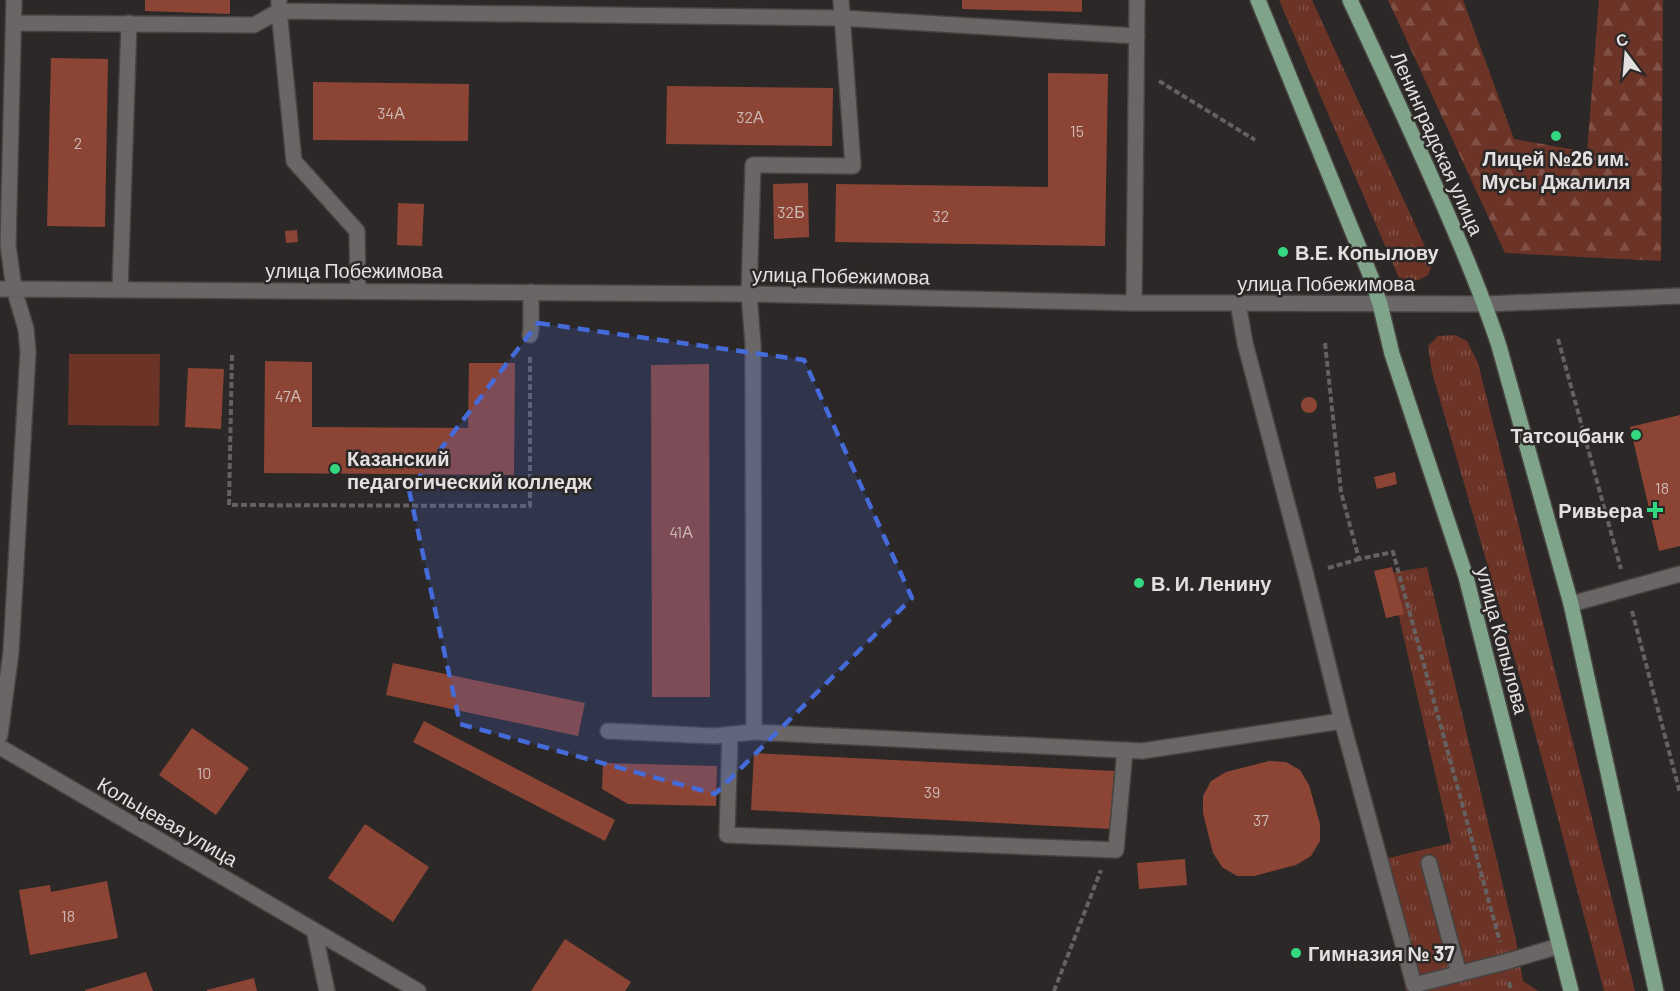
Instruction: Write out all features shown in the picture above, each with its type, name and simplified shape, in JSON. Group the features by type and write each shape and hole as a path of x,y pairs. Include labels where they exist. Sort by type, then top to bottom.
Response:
{"main road":[{"path":"1258,0 1380,304"},
{"name":"Ленинградская улица","path":"1350,0 1425,161 1486,304"},
{"name":"улица Копылова","path":"1380,304 1392,354 1466,577 1571,991"},
{"path":"1486,304 1571,604 1656,991"}],"street":[{"path":"0,735 11,652 28,352 26,329 7,289 14,0"},
{"path":"754,732 753,344 749,294 753,165 853,166 841,0"},
{"path":"1134,303 1137,0"},
{"path":"15,23 254,24 279,5 841,18 1137,36"},
{"path":"279,5 294,161 357,231 358,291"},
{"path":"120,289 129,23"},
{"name":"улица Побежимова","path":"7,289 749,294 1134,303 1486,304 1680,296"},
{"path":"530,335 531,292"},
{"path":"1238,303 1245,343 1342,721 1414,988 1559,946"},
{"path":"1571,604 1680,574"},
{"path":"608,731 714,736 754,732 1142,751 1342,721"},
{"path":"730,735 727,835 1116,850 1125,750"},
{"name":"Кольцевая улица","path":"0,747 418,991"},
{"path":"1429,863 1459,974"},
{"path":"314,930 327,991"}],"path":[{"path":"1136,67 1255,140"},
{"path":"232,355 229,505 530,506 530,335"},
{"path":"1325,344 1341,492 1359,559"},
{"path":"1306,574 1393,552 1511,991"},
{"path":"1054,991 1108,849"}],"highlighted area":[{"path":"538,323 804,360 912,598 715,794 460,724 409,490"}],"green space":[{"path":"1279,0 1312,0 1429,255 1432,265 1428,275 1419,280 1408,282 1399,278"},
{"name":"Лицей №26 им. Мусы Джалиля","path":"1388,0 1463,0 1514,139 1587,152 1599,0 1663,0 1661,261 1505,253"},
{"path":"1455,335 1467,341 1478,363 1635,991 1604,991 1526,699 1432,372 1428,346 1438,336"},
{"path":"69,354 160,354 159,426 68,425"},
{"path":"1427,567 1515,936 1523,981 1538,991 1406,991 1376,861 1451,843 1389,573"}],"building":[{"path":"145,0 230,0 230,14 145,11"},
{"path":"962,0 1082,0 1082,12 962,9"},
{"path":"51,58 108,59 105,227 47,226"},
{"path":"1048,73 1108,74 1105,246 835,242 836,184 1048,187"},
{"path":"313,82 469,84 468,141 313,140"},
{"path":"667,86 833,88 832,146 666,144"},
{"path":"808,183 809,237 774,239 773,184"},
{"path":"398,203 424,204 422,246 397,245"},
{"path":"297,230 298,242 286,243 285,231"},
{"path":"265,361 312,362 312,427 468,428 469,363 515,363 514,475 264,473"},
{"path":"709,364 710,697 652,697 651,365"},
{"path":"188,368 224,369 221,429 185,427"},
{"path":"1309,397 1315,399 1317,405 1315,411 1309,413 1303,411 1301,405 1303,399"},
{"path":"1680,415 1680,546 1659,551 1630,427"},
{"path":"1395,472 1397,484 1377,489 1374,477"},
{"path":"1392,567 1404,614 1386,618 1374,571"},
{"path":"393,663 585,703 578,736 386,695"},
{"path":"424,721 615,820 605,841 413,742"},
{"path":"192,728 249,768 216,815 159,775"},
{"path":"754,753 1114,771 1111,829 751,810"},
{"path":"1269,761 1286,762 1300,770 1309,785 1320,824 1320,841 1311,856 1296,865 1254,876 1237,876 1222,867 1213,853 1203,813 1203,796 1211,781 1226,772"},
{"path":"603,763 717,766 716,806 628,804 602,789"},
{"path":"365,824 429,867 393,922 328,878"},
{"path":"1185,859 1187,885 1139,889 1137,863"},
{"path":"107,881 118,938 30,955 19,890 50,885 51,892"},
{"path":"565,939 631,982 625,991 531,991"},
{"path":"146,972 153,991 85,991 85,990"},
{"path":"254,978 257,991 207,991 207,990"}],"place":[{"name":"Лицей №26 им. Мусы Джалиля","path":"1556,136"},
{"name":"В.Е. Копылову","path":"1283,252"},
{"name":"Татсоцбанк","path":"1636,435"},
{"name":"Казанский педагогический колледж","path":"335,469"},
{"name":"Ривьера","path":"1655,510"},
{"name":"В. И. Ленину","path":"1139,583"},
{"name":"Гимназия № 37","path":"1296,953"}]}
